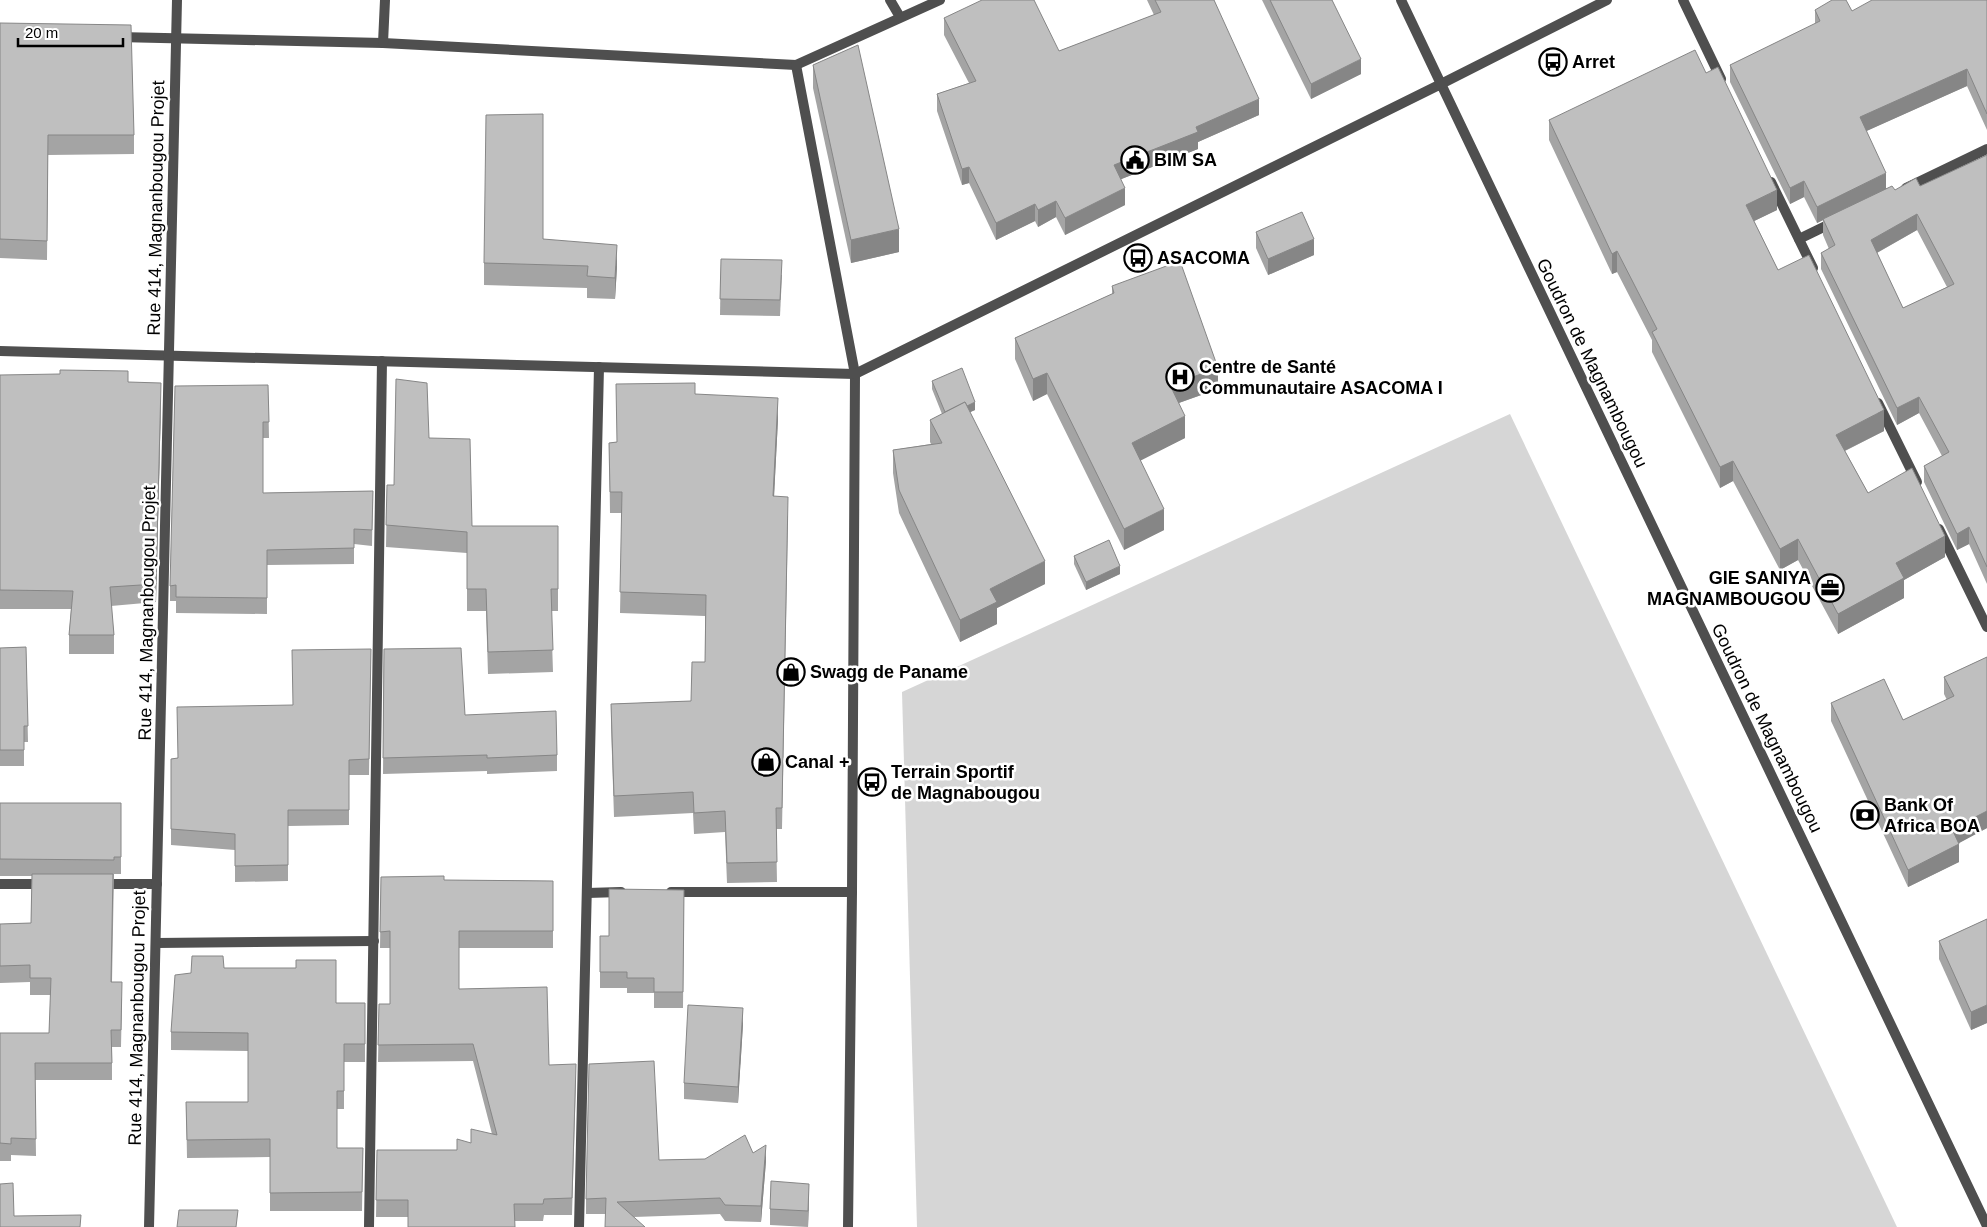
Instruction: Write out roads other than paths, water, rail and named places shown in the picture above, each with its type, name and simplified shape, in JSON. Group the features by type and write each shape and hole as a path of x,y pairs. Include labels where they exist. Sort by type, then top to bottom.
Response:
{"street":[{"name":"Rue 414, Magnanbougou Projet","path":"149,1227 177,0"},
{"path":"383,43 385,0"},
{"path":"890,0 900,18"},
{"path":"108,36 383,43 796,65 940,0"},
{"name":"Goudron de Magnambougou","path":"1401,0 1987,1226"},
{"path":"0,351 855,374 1607,0"},
{"path":"1683,0 1726,88"},
{"path":"796,65 855,374 848,1227"},
{"path":"1897,192 1987,150"},
{"path":"1764,168 1816,274"},
{"path":"1799,239 1844,218"},
{"path":"369,1227 382,361"},
{"path":"579,1227 599,367"},
{"path":"1872,389 1923,495"},
{"path":"1936,521 1987,627"},
{"path":"0,884 49,884"},
{"path":"88,884 157,884"},
{"path":"587,893 636,892"},
{"path":"656,892 852,892"},
{"path":"156,943 374,941"}],"place":[{"name":"Arret","path":"1553,62"},
{"name":"BIM SA","path":"1135,160"},
{"name":"ASACOMA","path":"1138,258"},
{"name":"Centre de Santé Communautaire ASACOMA I","path":"1180,377"},
{"name":"GIE SANIYA MAGNAMBOUGOU","path":"1830,588"},
{"name":"Swagg de Paname","path":"791,672"},
{"name":"Canal +","path":"766,762"},
{"name":"Terrain Sportif de Magnabougou","path":"872,782"},
{"name":"Bank Of Africa BOA","path":"1865,815"}]}
